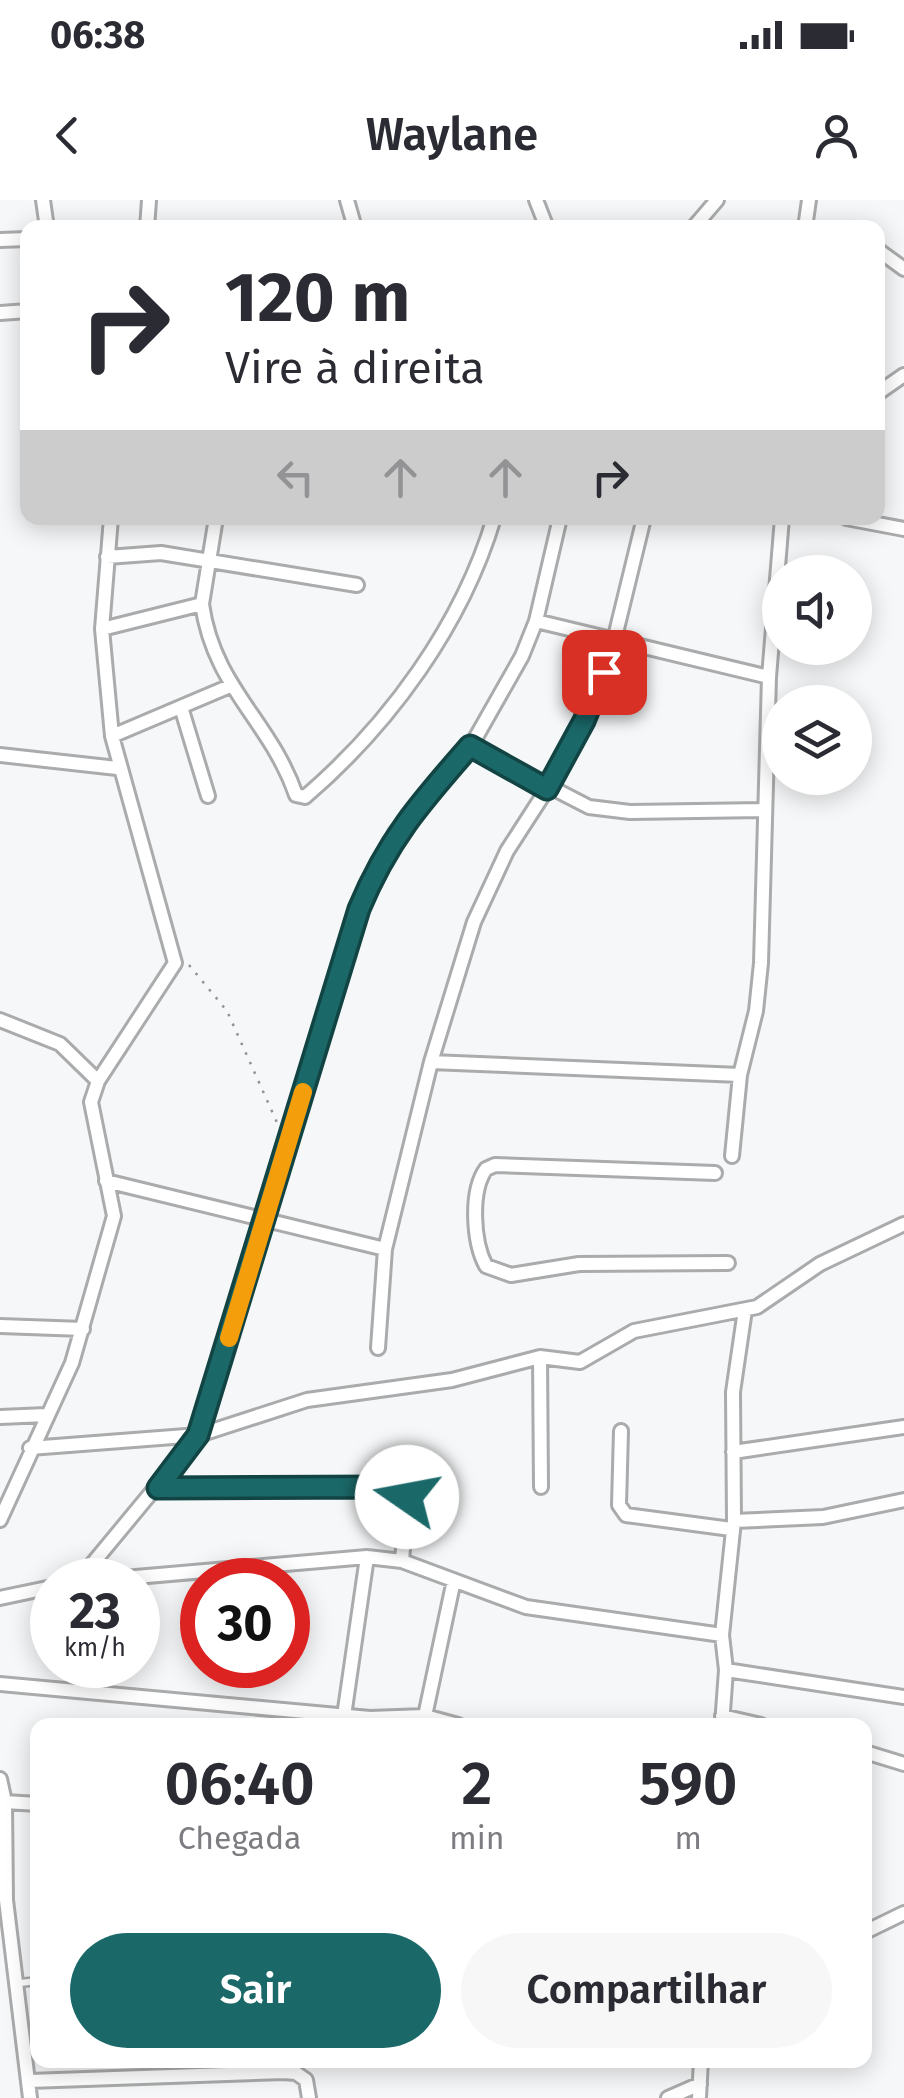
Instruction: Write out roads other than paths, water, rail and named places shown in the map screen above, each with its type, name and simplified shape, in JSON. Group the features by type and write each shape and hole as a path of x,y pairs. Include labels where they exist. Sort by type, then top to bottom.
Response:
{"street":[{"path":"700,220 717,200"},
{"path":"0,1520 83,1330 114,1216 92,1102 98,1081 175,963 117,768 112,736 102,630 110,525"},
{"path":"215,525 202,604 207,642 230,686 283,758 296,795 305,796 367,734 427,661 484,550 492,525"},
{"path":"99,1558 198,1435 359,909 395,833 470,746 522,656 536,621 558,525"},
{"path":"378,1348 386,1249 431,1062 474,922 507,851 547,789 592,702 614,641 642,525"},
{"path":"732,1156 740,1076 760,976 769,676 781,525"},
{"path":"107,557 161,554 358,585"},
{"path":"102,630 202,604"},
{"path":"536,621 769,676"},
{"path":"112,736 230,686"},
{"path":"181,707 208,796"},
{"path":"470,746 547,789 589,807 630,812 764,810"},
{"path":"0,756 117,768"},
{"path":"0,1020 60,1044 98,1081"},
{"path":"431,1062 740,1076"},
{"path":"715,1173 495,1165 486,1169 477,1187 478,1246 486,1266 511,1275 579,1264 728,1262"},
{"path":"106,1181 386,1249"},
{"path":"30,1448 198,1435 307,1400 423,1386 540,1357 580,1362 614,1338 634,1331 746,1310 820,1264 904,1224"},
{"path":"722,1718 726,1670 722,1635 732,1525 733,1392 746,1310"},
{"path":"0,1326 83,1330"},
{"path":"540,1357 541,1487"},
{"path":"0,1417 46,1415"},
{"path":"733,1452 904,1427"},
{"path":"621,1431 618,1505 626,1515 732,1525 823,1517 904,1500"},
{"path":"158,1488 401,1490 407,1497 402,1562"},
{"path":"160,1575 367,1557 402,1562 526,1607 722,1635"},
{"path":"344,1716 367,1557"},
{"path":"425,1716 454,1580"},
{"path":"0,1598 30,1592"},
{"path":"726,1670 904,1698"},
{"path":"0,1684 313,1718"},
{"path":"329,1718 353,1718"},
{"path":"407,1718 432,1718"},
{"path":"872,1754 904,1764"},
{"path":"0,1779 5,1802 3,1889 20,1983 30,2098"},
{"path":"5,1802 30,1804"},
{"path":"872,1929 904,1913"},
{"path":"29,2081 282,2072 296,2073 306,2080 309,2098"},
{"path":"668,2098 700,2091"}],"lane":[{"path":"20,1983 30,1982"}]}
